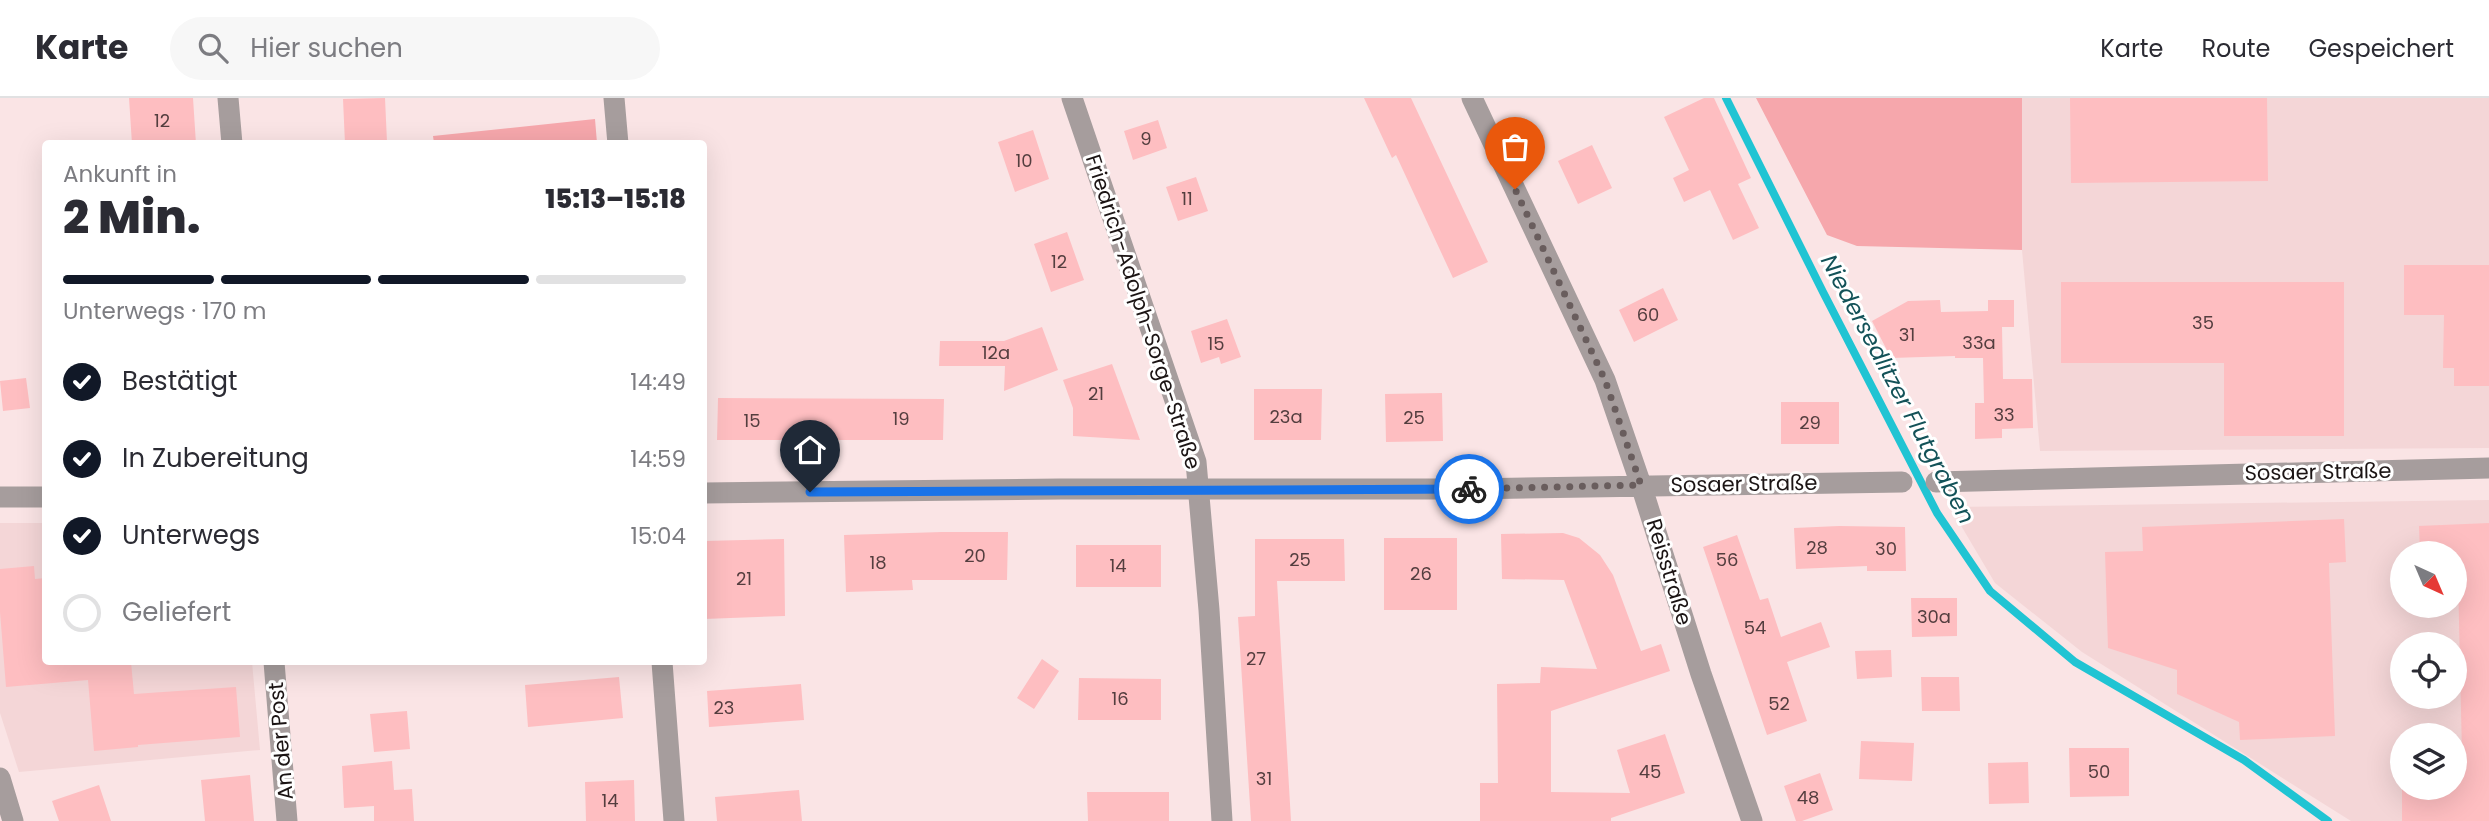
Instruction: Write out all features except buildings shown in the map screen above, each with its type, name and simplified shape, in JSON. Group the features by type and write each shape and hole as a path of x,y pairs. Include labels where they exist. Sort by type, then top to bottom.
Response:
{"street":[{"path":"228,98 232,140"},
{"path":"614,98 618,140"},
{"name":"Friedrich-Adolph-Sorge-Straße","path":"1072,98 1196,462 1222,821"},
{"name":"Reisstraße","path":"1472,98 1605,380 1752,821"},
{"name":"Sosaer Straße","path":"1937,482 2489,468"},
{"name":"Sosaer Straße","path":"707,493 1060,489 1200,491 1902,482"},
{"path":"0,497 42,497"},
{"name":"An der Post","path":"274,665 287,821"},
{"path":"662,665 674,821"},
{"path":"0,779 13,821"}],"shaded area":[{"path":"1756,98 2022,98 2022,250 1857,246 1827,235"},
{"path":"2022,98 2489,98 2489,448 2040,451 2022,250"},
{"path":"595,119 597,140 434,140 433,136"},
{"path":"2489,500 2489,821 2351,821 2082,652 1995,583 1950,507"},
{"path":"0,523 42,523 42,665 252,665 260,750 19,772 0,713"}],"waterway":[{"name":"Niedersedlitzer Flutgraben","path":"1726,98 1937,513 1990,591 2075,662 2244,760 2328,821"}],"way so far":[{"path":"1469,489 1641,485 1605,380 1515,189"}],"route":[{"path":"810,492 1469,489"}]}
